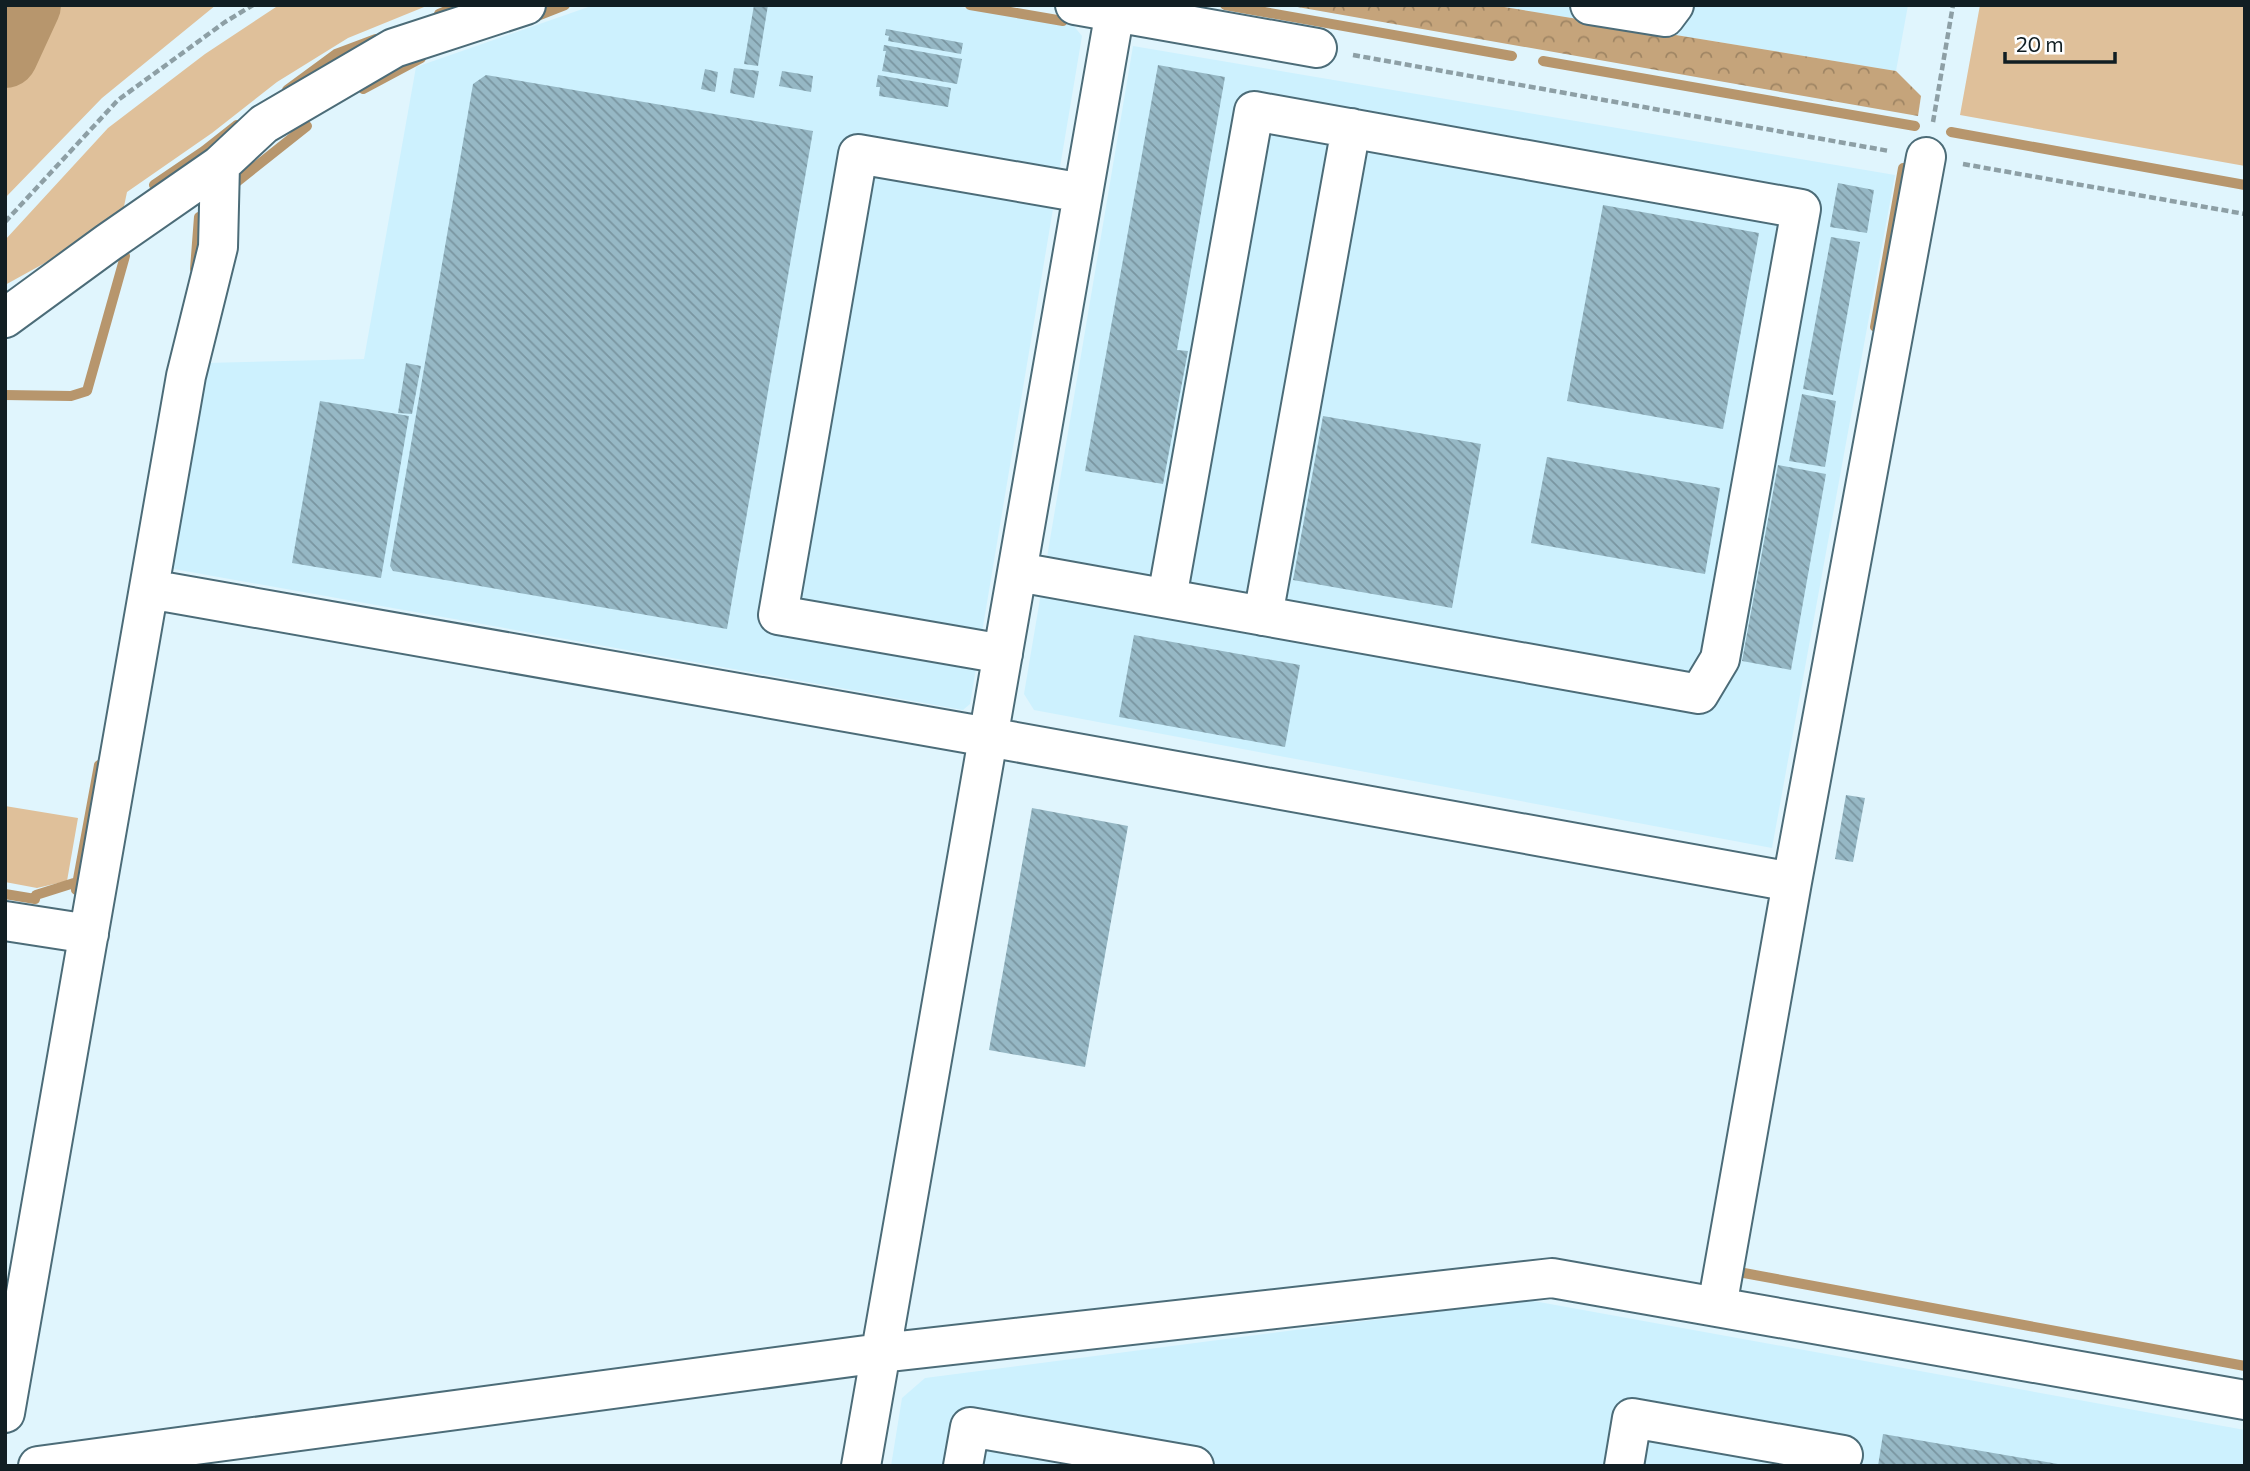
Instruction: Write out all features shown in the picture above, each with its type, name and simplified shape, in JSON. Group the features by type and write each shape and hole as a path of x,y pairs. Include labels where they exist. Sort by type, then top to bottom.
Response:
{"street":[{"path":"5,318 220,165 264,124 394,48 526,5"},
{"path":"1075,5 1115,9 1317,48"},
{"path":"1590,5 1665,17 1674,5"},
{"path":"861,1466 1115,9"},
{"path":"1018,572 1699,694 1720,659 1801,209 1254,111 1167,598"},
{"path":"1263,616 1351,128"},
{"path":"1003,654 778,615 853,181 858,154 1083,193"},
{"path":"1717,1307 1792,882 1926,158"},
{"path":"5,1413 186,376 218,247 220,165"},
{"path":"149,589 1792,882"},
{"path":"5,921 89,934"},
{"path":"38,1466 881,1353 1552,1278 2245,1400"},
{"path":"1623,1466 1632,1418 1843,1455"},
{"path":"963,1466 970,1427 1194,1466"}],"path":[{"path":"5,222 118,100 225,22 253,5"},
{"path":"1926,158 1953,5"},
{"path":"1317,48 2245,214"}],"shaded area":[{"path":"36,5 216,5 102,98 5,198 5,65 24,33"},
{"path":"279,5 429,5 348,38 277,82 212,133 127,192 122,216 72,248 5,285 5,240 108,128 205,54"},
{"path":"594,5 948,5 1073,25 1082,36 970,704 963,710 168,568 205,363 364,359 416,67"},
{"path":"1492,5 1908,5 1896,71"},
{"path":"1980,5 2245,7 2245,166 1960,115"},
{"path":"1133,46 1895,175 1772,848 1034,710 1024,694"},
{"path":"5,806 78,818 67,881 37,888 5,882"},
{"path":"1528,1300 2245,1430 2245,1466 891,1466 902,1398 925,1378"}],"green space":[{"path":"1286,5 1492,5 1896,71 1921,96 1918,116"}],"building":[{"path":"754,5 768,5 758,66 744,64"},
{"path":"886,29 963,43 961,54 888,41"},
{"path":"884,45 962,59 957,84 882,71 886,51 883,51"},
{"path":"1158,65 1225,77 1177,350 1188,351 1163,484 1085,471"},
{"path":"734,68 759,71 754,98 730,93"},
{"path":"705,69 718,72 715,92 701,89"},
{"path":"782,71 813,76 811,92 779,86"},
{"path":"486,75 813,131 727,629 393,571 390,566 473,84"},
{"path":"878,75 951,88 948,107 879,96 880,87 876,87"},
{"path":"1838,183 1874,190 1867,233 1830,227"},
{"path":"1603,205 1759,233 1723,429 1567,401"},
{"path":"1831,237 1860,242 1833,395 1803,389"},
{"path":"406,363 421,366 412,414 398,413"},
{"path":"1802,394 1836,401 1825,467 1789,461"},
{"path":"320,401 409,416 381,578 292,563"},
{"path":"1323,416 1481,444 1452,608 1293,580"},
{"path":"1547,457 1720,488 1705,574 1531,543"},
{"path":"1778,465 1826,474 1791,670 1742,661"},
{"path":"1134,635 1300,665 1285,747 1119,717"},
{"path":"1846,795 1865,798 1853,862 1835,859"},
{"path":"1032,808 1128,826 1085,1067 989,1050"},
{"path":"1883,1434 2058,1464 2058,1466 1878,1466"}],"waterway":[{"path":"5,55 28,5"},
{"path":"439,14 461,5"},
{"path":"532,18 565,5"},
{"path":"970,5 1063,21"},
{"path":"1225,5 1512,56"},
{"path":"287,90 336,54 376,39"},
{"path":"363,89 421,58"},
{"path":"1543,61 1915,126"},
{"path":"154,185 237,125"},
{"path":"234,184 307,126"},
{"path":"1951,132 2245,185"},
{"path":"1875,327 1903,168"},
{"path":"195,269 199,217"},
{"path":"5,395 71,396 87,391 125,256"},
{"path":"76,890 99,765"},
{"path":"5,894 35,899 36,895 77,882"},
{"path":"1744,1273 2245,1366"}]}
